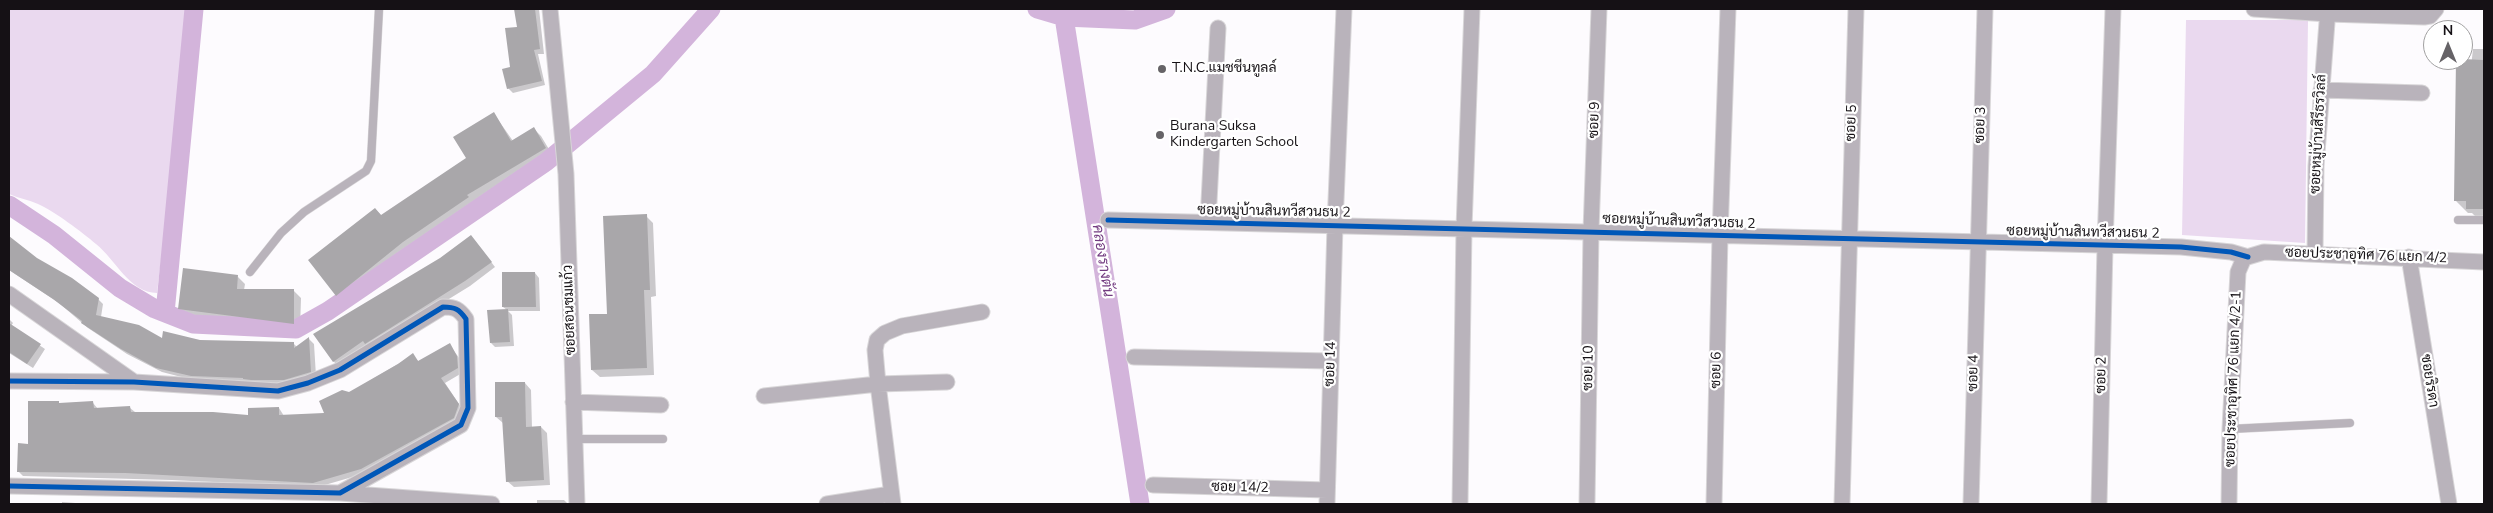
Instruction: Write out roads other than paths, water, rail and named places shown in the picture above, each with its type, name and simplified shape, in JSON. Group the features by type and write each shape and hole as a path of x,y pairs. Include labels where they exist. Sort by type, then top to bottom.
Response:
{"street":[{"name":"ซอยสอนชมแก้ว","path":"550,9 566,174 577,504"},
{"name":"ซอย 14","path":"1327,497 1335,224 1344,9"},
{"path":"1460,504 1464,228 1472,9"},
{"name":"ซอย 9","path":"1591,231 1600,9"},
{"name":"ซอย 6","path":"1714,504 1720,235 1728,9"},
{"name":"ซอย 5","path":"1848,238 1856,9"},
{"name":"ซอย 3","path":"1977,241 1984,9"},
{"name":"ซอย 2","path":"2099,504 2104,246 2113,9"},
{"path":"2254,9 2424,17 2430,16 2436,9"},
{"name":"ซอยหมู่บ้านสิรีธรวิลล์","path":"2315,254 2316,166 2328,12"},
{"path":"1208,221 1218,28"},
{"path":"2321,90 2422,93"},
{"name":"ซอยหมู่บ้านสินทวีสวนธน 2","path":"1108,220 1335,224 2181,247 2231,252 2248,257"},
{"name":"ซอย 10","path":"1587,504 1591,231"},
{"path":"1842,504 1848,238"},
{"name":"ซอย 4","path":"1971,504 1977,241"},
{"name":"ซอยประชาอุทิศ 76 แยก 4/2","path":"2248,257 2264,252 2409,257 2484,262"},
{"name":"ซอยประชาอุทิศ 76 แยก 4/2-1","path":"2229,504 2230,429 2238,272 2241,263 2248,257"},
{"name":"ซอยริรดา","path":"2409,257 2449,504"},
{"path":"9,294 134,382"},
{"path":"9,381 134,382 278,390 308,383 340,370 443,307 453,307 460,311 466,318 468,408 461,425 340,493"},
{"path":"827,504 892,499 874,350 877,340 885,333 902,326 982,312"},
{"path":"1134,357 1331,360"},
{"path":"764,396 878,384 947,382"},
{"path":"573,402 661,405"},
{"name":"ซอย 14/2","path":"1153,485 1327,497"},
{"path":"9,486 340,493 492,504"}],"lane":[{"path":"250,272 304,212 366,171 371,161 379,9"},
{"path":"2458,220 2484,220"},
{"path":"2230,429 2350,422"},
{"path":"575,439 663,439"}],"waterway":[{"path":"165,313 194,9"},
{"path":"9,205 54,235 120,288 155,309 193,324 296,329 328,311 546,162 653,74 711,9"},
{"path":"1037,9 1064,17 1135,20 1166,9"},
{"name":"คลองรางตัน","path":"1064,17 1140,504"}],"place":[{"name":"T.N.C.แมชชีนทูลล์","path":"1162,69"},
{"name":"Burana Suksa Kindergarten School","path":"1160,135"}]}
